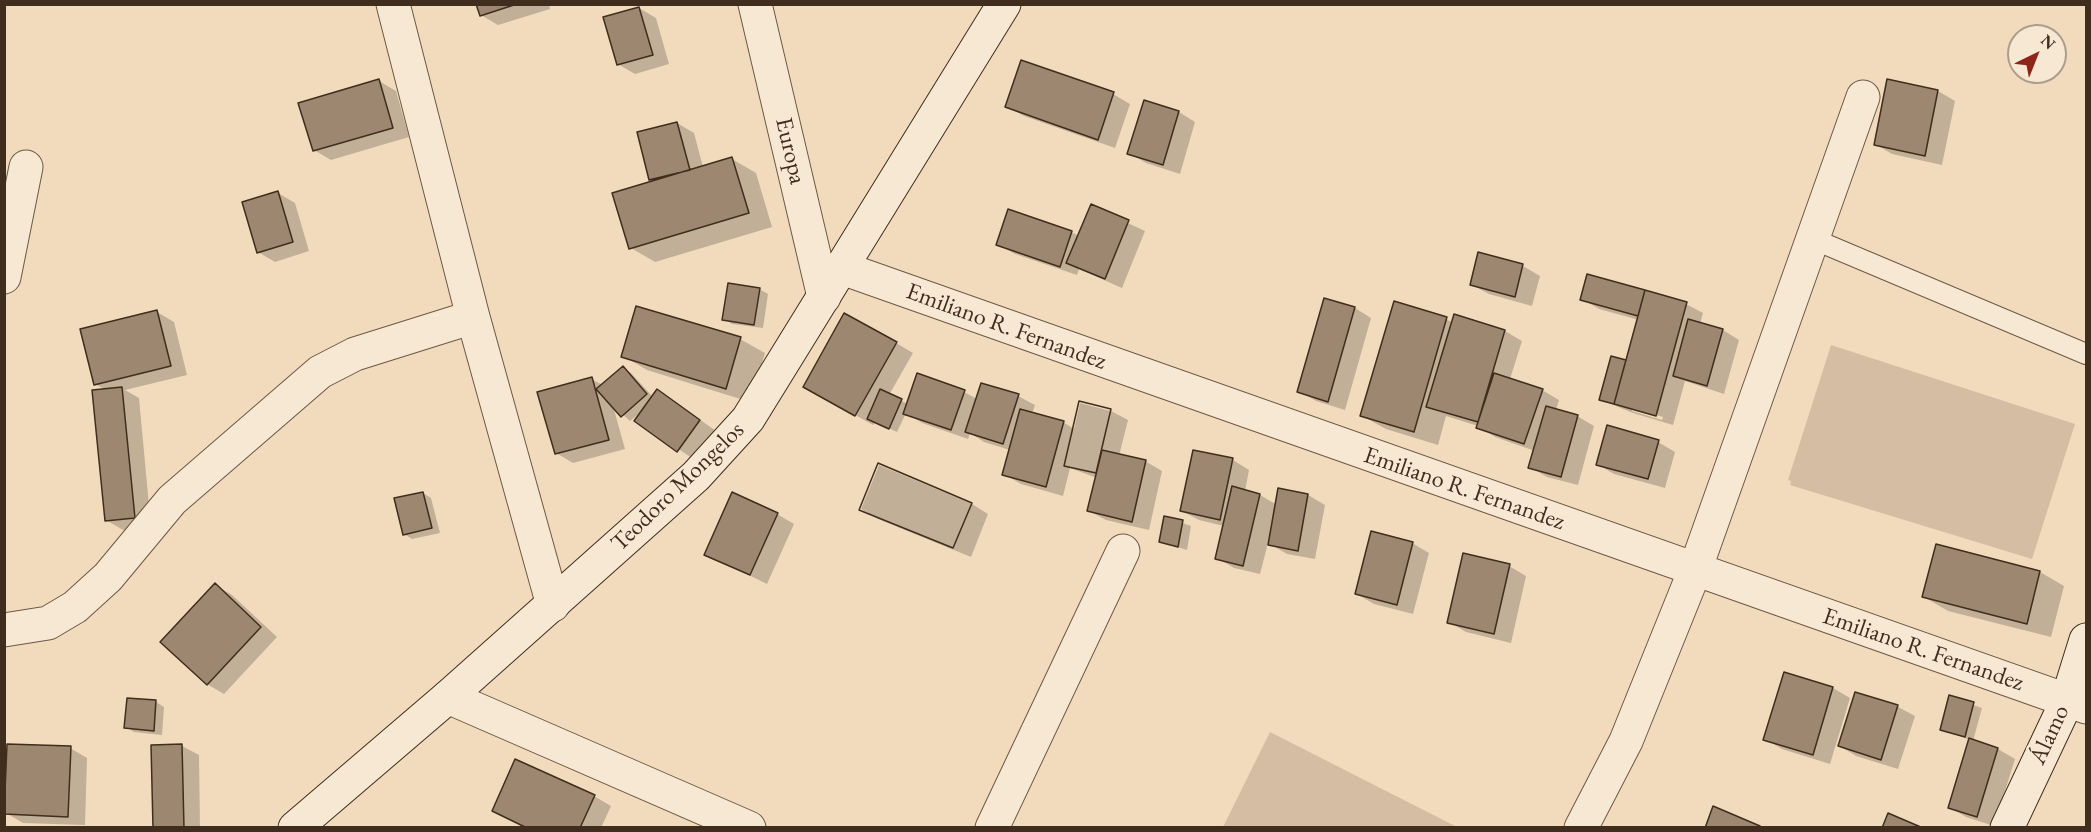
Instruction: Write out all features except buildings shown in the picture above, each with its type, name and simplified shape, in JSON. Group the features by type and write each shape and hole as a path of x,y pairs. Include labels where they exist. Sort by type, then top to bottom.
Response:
{"street":[{"path":"393,4 473,317 553,605"},
{"name":"Europa","path":"755,4 824,297"},
{"name":"Teodoro Mongelos","path":"295,828 553,605 696,476 748,419 1004,4"},
{"path":"1581,828 1626,741 1695,570 1863,97"},
{"path":"4,277 26,167"},
{"name":"Emiliano R. Fernandez","path":"842,268 2077,704"},
{"path":"4,630 48,623 75,608 108,577 172,500 320,372 355,354 473,317"},
{"path":"992,828 1123,551"},
{"name":"Álamo","path":"2007,828 2077,704 2086,640"},
{"path":"448,697 749,828"}],"lane":[{"path":"1813,239 2086,354"}],"shaded area":[{"path":"1831,345 2075,424 2032,559 1790,485 1791,481 1788,480"},
{"path":"1270,732 1457,827 1223,827"}]}
